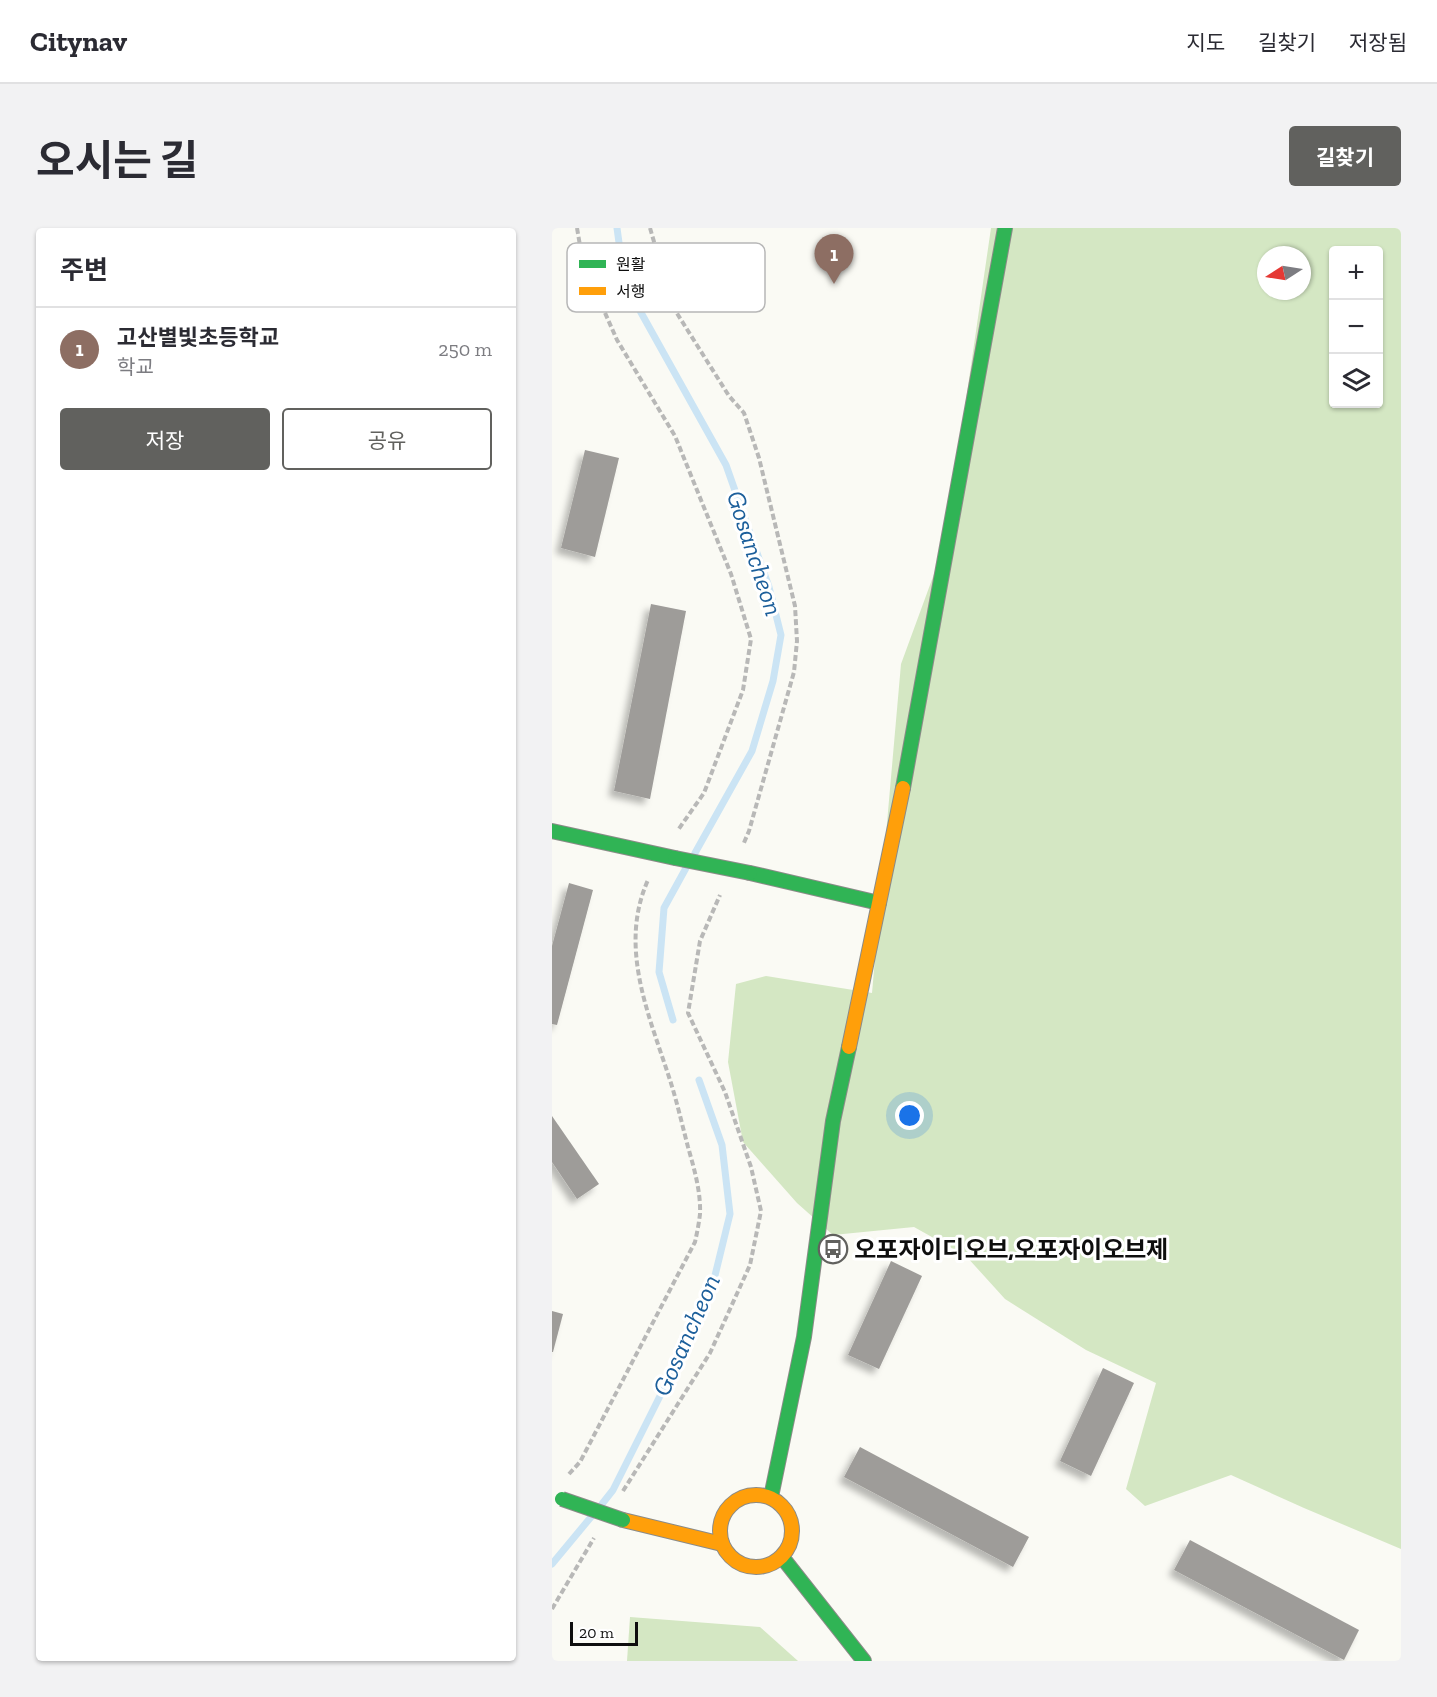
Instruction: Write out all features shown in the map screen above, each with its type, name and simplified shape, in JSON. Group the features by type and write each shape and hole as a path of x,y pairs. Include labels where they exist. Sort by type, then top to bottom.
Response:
{"street":[{"path":"771,1497 804,1337 833,1122 897,819 1005,228"},
{"path":"552,831 879,903"},
{"path":"759,1494 771,1497 781,1503 793,1524 791,1542 782,1557 767,1566 749,1567 733,1559 722,1544 721,1520 727,1509 736,1501 759,1494"},
{"path":"557,1497 623,1521 722,1544"},
{"path":"782,1557 864,1661"}],"path":[{"path":"650,228 655,243"},
{"path":"677,312 729,396 744,413 759,458 795,606 797,641 794,672 749,831 739,853"},
{"path":"622,1493 710,1353 750,1265 761,1211 751,1167 725,1092 688,1013 700,941 724,886"},
{"path":"552,1609 597,1533"}],"green space":[{"path":"991,228 1401,228 1401,1549 1231,1475 1145,1506 1126,1489 1156,1383 1086,1350 1005,1299 966,1256 914,1227 833,1235 797,1203 743,1142 728,1062 736,984 766,976 872,993 901,664 945,544"},
{"path":"630,1617 760,1627 798,1661 627,1661"}],"building":[{"path":"585,450 619,458 595,557 561,548"},
{"path":"651,604 686,611 650,799 614,791"},
{"path":"569,883 593,890 557,1025 552,1024 552,946"},
{"path":"552,1116 599,1184 577,1199 552,1162"},
{"path":"891,1261 922,1276 879,1369 848,1355"},
{"path":"552,1311 563,1314 553,1352 552,1352"},
{"path":"1103,1368 1134,1383 1091,1476 1060,1461"},
{"path":"860,1447 1029,1537 1013,1567 844,1477"},
{"path":"1190,1540 1359,1630 1344,1660 1174,1570"}],"waterway":[{"name":"Gosancheon","path":"617,228 619,243"},
{"name":"Gosancheon","path":"641,312 726,465 769,587 781,635 773,681 752,751 695,853"},
{"name":"Gosancheon","path":"673,1020 659,972 664,908 686,868"},
{"name":"Gosancheon","path":"602,1504 613,1490 710,1296 730,1214 722,1145 699,1080"},
{"name":"Gosancheon","path":"552,1564 591,1517"}],"traffic: fast":[{"path":"903,788 1005,228"},
{"path":"552,831 675,858"},
{"path":"675,858 750,873"},
{"path":"750,873 879,903"},
{"path":"771,1497 804,1337 833,1121 849,1047"},
{"path":"562,1499 623,1520"},
{"path":"782,1557 864,1661"}],"traffic: slow":[{"path":"849,1047 903,788"},
{"path":"763,1495 782,1505 790,1517 792,1531 790,1545 782,1557 770,1565 749,1567 730,1557 722,1545 720,1524 730,1505 742,1497 763,1495"},
{"path":"623,1520 722,1544"}],"place":[{"name":"고산별빛초등학교","path":"834,284"},
{"name":"오포자이디오브,오포자이오브제","path":"833,1249"}]}
